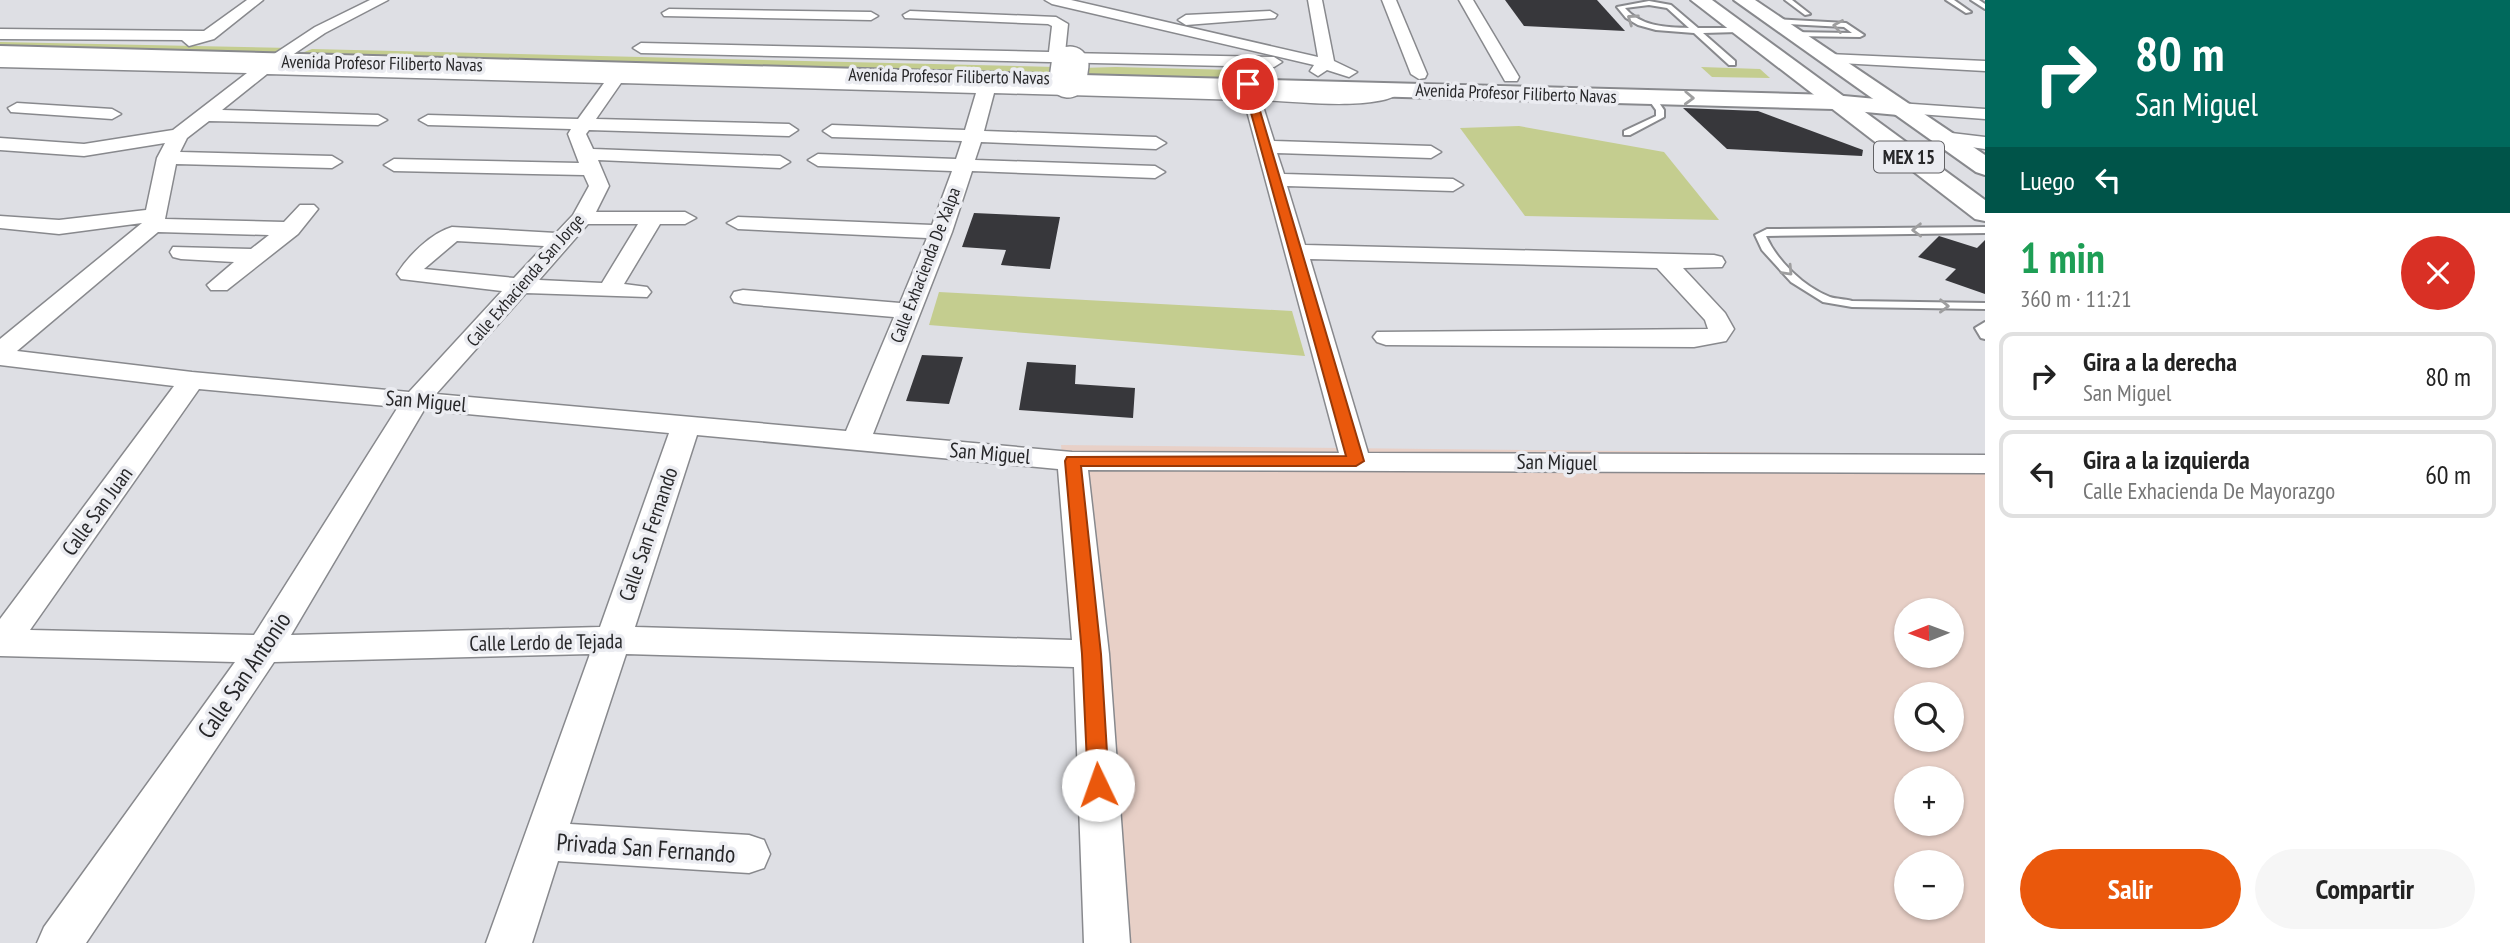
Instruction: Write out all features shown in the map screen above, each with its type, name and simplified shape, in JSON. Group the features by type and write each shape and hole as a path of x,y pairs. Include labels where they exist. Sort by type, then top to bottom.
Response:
{"main road":[{"name":"MEX 15","path":"1700,0 1985,213"},
{"name":"MEX 15","path":"1743,0 1985,167"},
{"name":"Avenida Profesor Filiberto Navas","path":"0,40 174,45 212,40 292,47 639,51 1065,66 1246,76 1395,89 1833,102 1898,108"},
{"name":"Avenida Profesor Filiberto Navas","path":"0,52 268,65 1065,66"},
{"name":"Avenida Profesor Filiberto Navas","path":"1246,76 1273,61 1349,72 1867,86"}],"street":[{"path":"0,34 212,40 256,0"},
{"path":"0,354 154,220 170,146 179,135 292,47 381,0"},
{"path":"639,51 669,15 836,0"},
{"path":"1052,0 1126,18 1273,61 1270,6"},
{"path":"1126,18 1129,0"},
{"path":"1315,0 1327,59 1322,67"},
{"path":"1389,0 1419,74"},
{"path":"1466,0 1511,77"},
{"path":"1222,2 1270,6"},
{"path":"1186,20 1270,6"},
{"path":"669,15 871,16"},
{"path":"910,15 1051,20 1060,24 1065,66"},
{"path":"1828,60 1984,66"},
{"path":"0,62 268,65 616,78 986,86 1246,76 1356,461"},
{"path":"580,127 616,78"},
{"name":"Calle Exhacienda De Xalpa","path":"856,441 942,232 961,166 974,138 986,86"},
{"path":"17,108 111,114"},
{"path":"1898,108 1985,114"},
{"path":"0,135 47,109"},
{"path":"202,115 378,120"},
{"path":"283,161 335,119"},
{"path":"428,120 580,127 789,130"},
{"path":"428,166 469,121"},
{"name":"Calle Exhacienda San Jorge","path":"416,400 523,286 582,218 598,187 577,134 580,127"},
{"path":"741,160 759,130"},
{"path":"832,131 1156,143"},
{"path":"0,144 84,150 179,135"},
{"path":"874,162 884,135"},
{"path":"1943,138 1985,142"},
{"path":"1118,143 1121,172"},
{"path":"1267,147 1431,152"},
{"path":"1405,151 1430,185"},
{"path":"167,158 332,162"},
{"path":"818,160 1155,172"},
{"path":"394,165 587,161 780,162"},
{"path":"1277,180 1453,185"},
{"path":"219,285 290,229 307,209"},
{"path":"582,218 685,218"},
{"path":"609,290 653,218"},
{"path":"0,222 59,227 154,220 290,229"},
{"path":"738,223 942,232"},
{"path":"564,240 452,234 415,263 409,274 523,286 639,292"},
{"path":"181,252 257,256"},
{"path":"1297,252 1714,262"},
{"path":"1386,337 1694,339 1717,335 1721,329 1716,318 1664,261"},
{"path":"743,298 908,311"},
{"name":"San Miguel","path":"0,354 192,380 1072,461 1985,464"},
{"name":"Calle San Juan","path":"1,643 192,380"},
{"name":"Calle San Antonio","path":"60,943 264,649 416,400"},
{"name":"Calle San Fernando","path":"509,943 686,426"},
{"path":"1072,461 1091,654 1107,943"},
{"name":"Calle Lerdo de Tejada","path":"1,643 264,649 611,640 1091,654"},
{"name":"Privada San Fernando","path":"543,841 749,854"}],"lane":[{"path":"1788,0 1807,14"},
{"path":"1949,0 1968,12"},
{"path":"1974,0 1985,7"},
{"path":"1732,63 1692,29 1666,5 1636,4 1620,7 1639,26 1692,29 1738,30"},
{"path":"1774,21 1846,25 1860,35 1791,34"},
{"path":"1627,133 1660,117 1660,110 1650,96"},
{"path":"1985,230 1760,234 1766,248 1795,280 1828,299 1852,304 1985,306"},
{"path":"1985,326 1981,328 1985,335"}],"shaded area":[{"path":"1061,445 1985,455 1985,943 1113,943"}],"green space":[{"path":"0,42 292,48 283,56 0,49"},
{"path":"312,49 1056,67 1056,76 294,56"},
{"path":"1701,67 1760,69 1770,78 1712,77"},
{"path":"1080,68 1235,70 1240,76 1239,80 1084,76"},
{"path":"1519,126 1664,152 1719,220 1525,216 1460,128"},
{"path":"939,292 1292,311 1305,356 929,325"}],"building":[{"path":"1505,0 1597,0 1625,31 1524,26"},
{"path":"1683,108 1758,111 1863,150 1862,156 1727,149"},
{"path":"974,213 1060,217 1050,269 1001,265 1006,250 962,247"},
{"path":"1939,236 1977,248 1985,240 1985,294 1945,280 1956,269 1918,257"},
{"path":"922,355 963,357 949,404 906,401"},
{"path":"1027,362 1076,365 1075,384 1135,388 1133,418 1019,410"}],"route":[{"path":"1098,785 1091,654 1072,461 1356,461 1248,84"}]}
